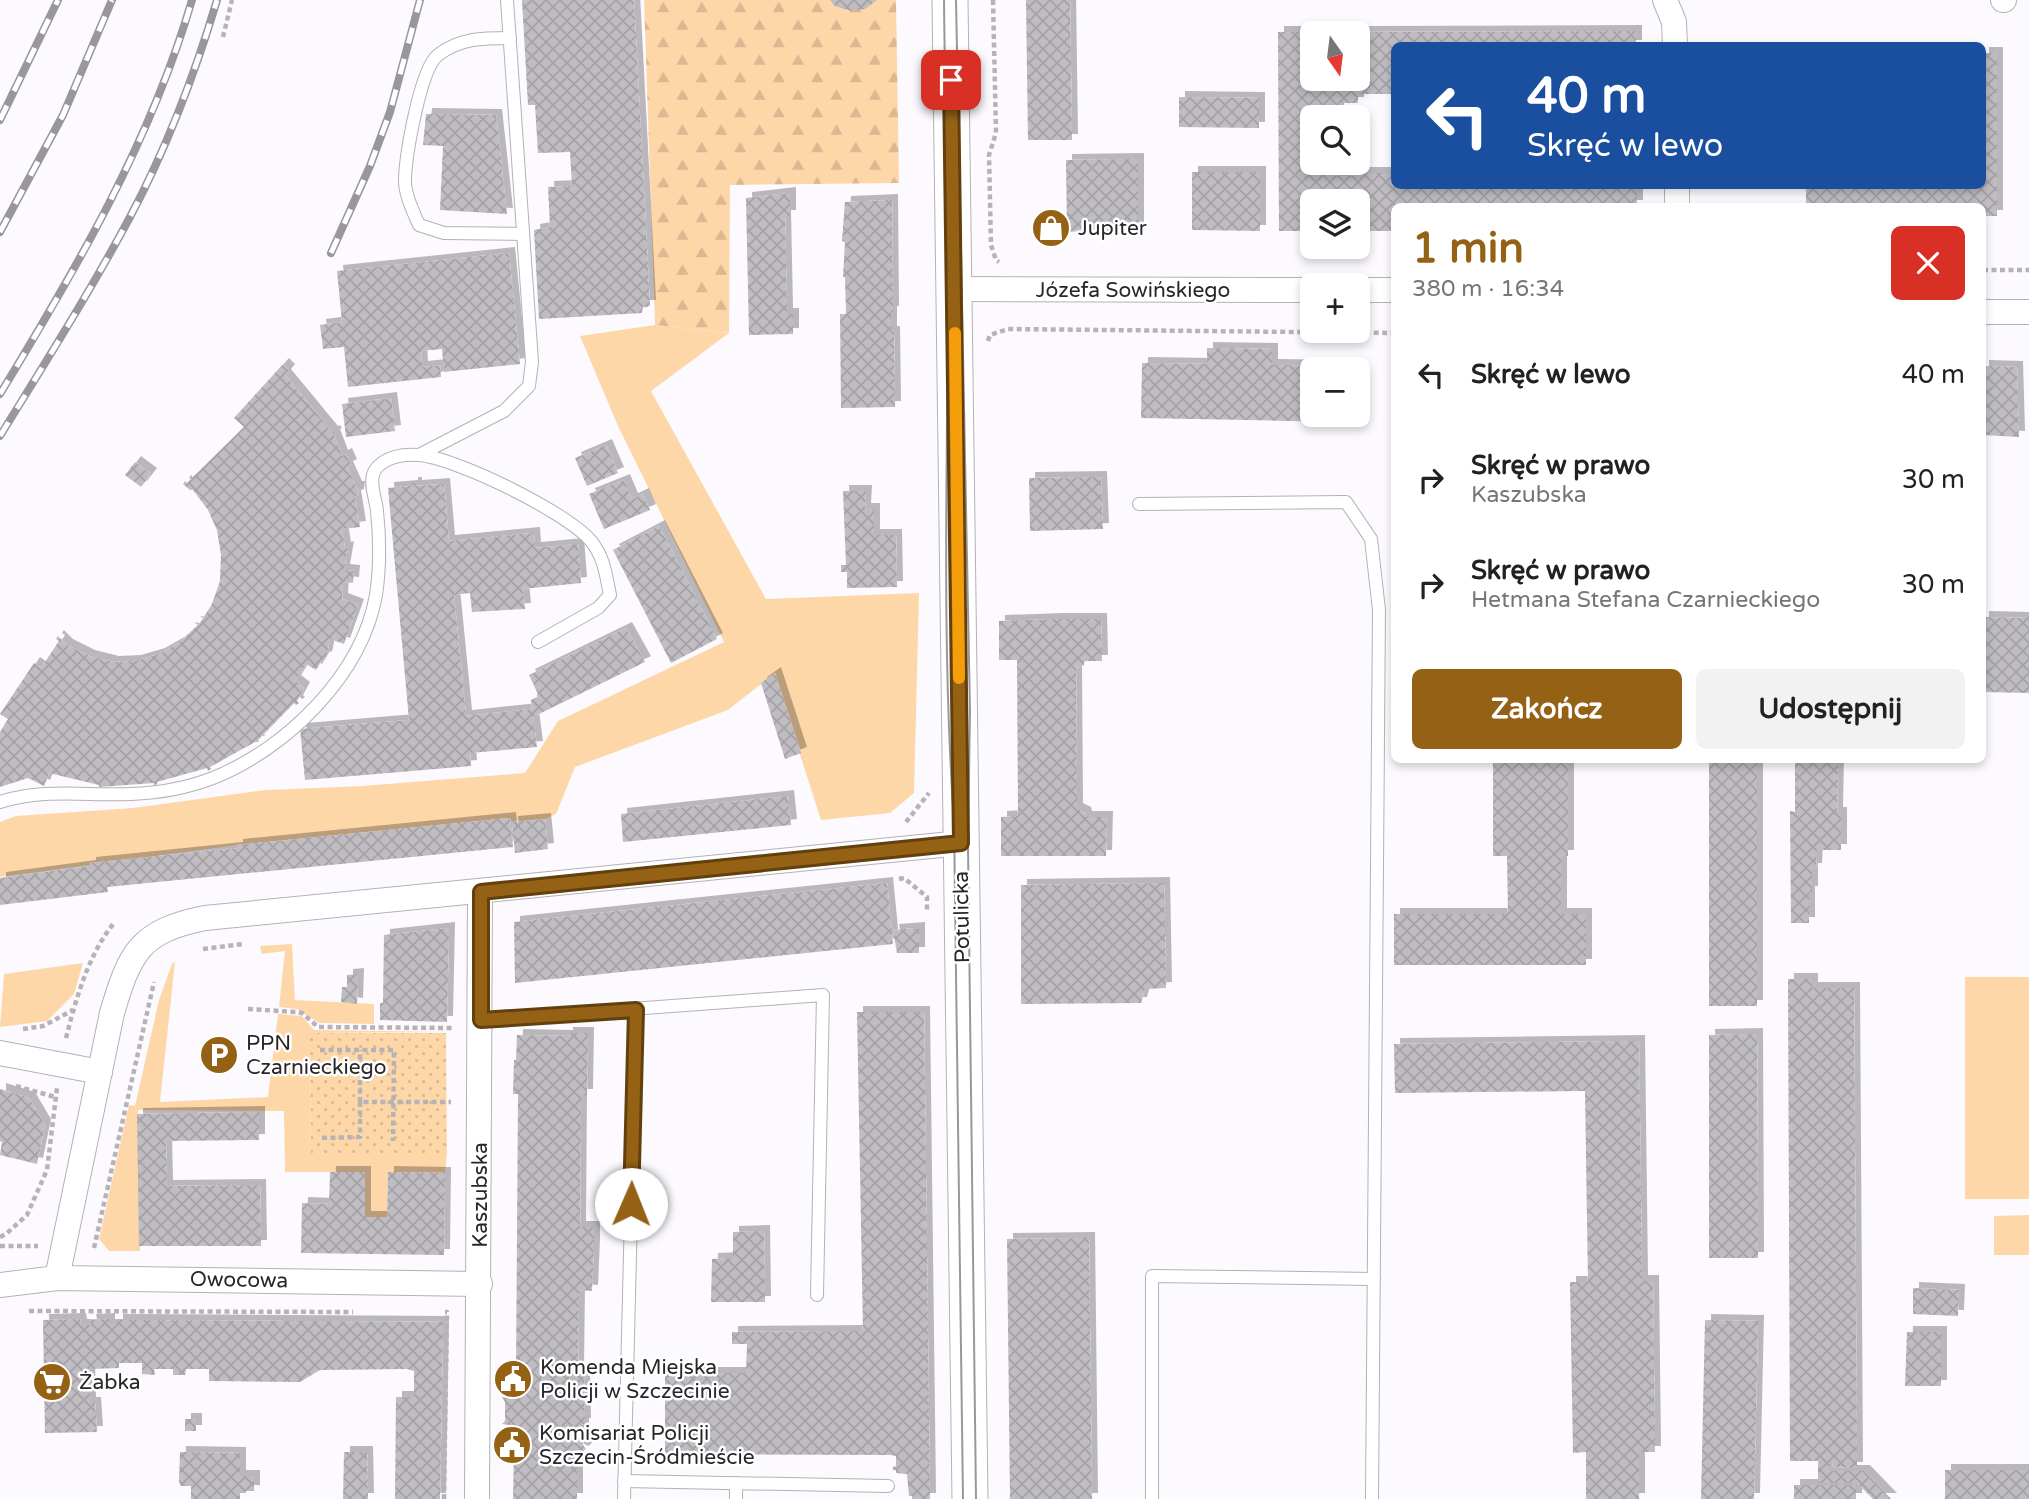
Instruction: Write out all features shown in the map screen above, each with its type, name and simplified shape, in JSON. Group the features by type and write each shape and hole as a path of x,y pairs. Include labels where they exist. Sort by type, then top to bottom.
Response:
{"street":[{"name":"Potulicka","path":"950,0 970,1499"},
{"path":"1665,0 1674,22 1675,42"},
{"name":"Józefa Sowińskiego","path":"954,289 1300,290"},
{"path":"1370,290 1391,290"},
{"path":"1986,312 2029,312"},
{"path":"57,1278 112,1013 124,973 134,954 146,941 165,929 182,922 205,918 961,843"},
{"name":"Kaszubska","path":"477,1499 481,892"},
{"path":"0,1053 100,1072"},
{"name":"Owocowa","path":"0,1285 57,1278 480,1284"}],"lane":[{"path":"418,455 504,411 529,386 532,362 507,0"},
{"path":"510,38 479,38 457,43 435,57 422,86 405,181 419,225 444,233 523,234"},
{"path":"0,802 42,793 128,794 159,792 190,785 240,765 285,734 330,691 350,665 365,633 375,597 379,565 373,473 390,458 418,455 454,464 554,513 585,534 600,554 606,569 610,595 598,608 538,642"},
{"path":"1139,504 1346,502 1371,539 1379,610 1372,1499"},
{"path":"481,1020 823,995 817,1295"},
{"path":"624,1499 636,1010"},
{"path":"1152,1499 1152,1276 1374,1279"},
{"path":"624,1481 888,1486"},
{"path":"736,1483 736,1499"},
{"path":"851,1485 851,1499"}],"path":[{"path":"223,37 232,0"},
{"path":"993,0 996,133 989,155 991,245 996,260 1008,267"},
{"path":"1986,270 2029,270"},
{"path":"1008,329 1391,332"},
{"path":"200,949 248,944"},
{"path":"94,1248 156,970"},
{"path":"11,1030 43,1026 73,1009"},
{"path":"247,1009 302,1013 318,1027 453,1028"},
{"path":"320,1049 394,1050 393,1141"},
{"path":"322,1138 360,1138 360,1050"},
{"path":"11,1085 55,1097"},
{"path":"360,1102 452,1102"},
{"path":"26,1311 365,1312"},
{"path":"433,1312 447,1312 444,1499"}],"green space":[{"path":"644,0 896,0 899,183 730,185 729,333 655,325"},
{"path":"655,325 729,333 651,391 766,599 919,593 914,793 890,813 821,820 774,674 728,710 575,767 556,814 545,819 512,822 510,818 237,845 0,877 0,822 16,816 133,808 266,790 362,786 525,773 558,721 724,642 618,426 580,336"},
{"path":"292,944 295,1000 374,1004 374,1024 319,1023 297,1009 279,1007 285,951 262,954 260,946"},
{"path":"175,962 160,1102 268,1097 278,1014 302,1016 314,1030 446,1032 310,1033 311,1154 447,1154 445,1173 388,1172 387,1217 365,1217 364,1172 285,1172 284,1111 138,1110 140,1251 109,1251 99,1239 129,1105 135,1106 159,1000"},
{"path":"83,963 74,994 47,1021 0,1027 4,974"},
{"path":"1965,977 2029,977 2029,1199 1965,1199"},
{"path":"310,1033 446,1033 447,1154 311,1154"},
{"path":"2029,1215 2029,1255 1994,1255 1994,1216"}],"building":[{"path":"522,0 634,0 650,306 643,306 642,313 539,319 534,230 550,227 548,187 572,186 570,152 538,153 535,105 528,105"},
{"path":"830,0 877,0 865,9 851,11 835,6"},
{"path":"1026,0 1070,0 1072,140 1028,140"},
{"path":"1636,31 1636,42 1391,42 1391,94 1358,94 1358,103 1300,105 1300,175 1355,176 1391,173 1391,189 1637,189 1637,203 1391,203 1391,231 1370,231 1370,189 1300,189 1300,231 1279,231 1278,32 1300,32 1300,91 1370,91 1370,32"},
{"path":"1986,53 1997,53 1997,216 1986,216 1986,203 1806,203 1806,189 1986,189"},
{"path":"1179,97 1259,98 1259,128 1179,127"},
{"path":"426,114 496,115 507,214 440,210 443,146 423,145"},
{"path":"1138,159 1138,231 1107,229 1067,232 1066,160"},
{"path":"1192,172 1260,172 1260,231 1192,230"},
{"path":"790,193 790,216 785,216 787,314 793,314 793,334 749,335 746,198"},
{"path":"892,200 891,332 894,332 895,407 841,408 840,314 846,314 843,277 845,242 842,241 845,202"},
{"path":"509,253 520,364 444,372 442,349 421,351 422,367 440,365 441,377 348,387 344,347 323,349 320,325 342,322 337,271"},
{"path":"1207,348 1272,349 1272,365 1300,365 1300,421 1141,418 1142,363 1207,364"},
{"path":"283,364 289,370 285,375 336,434 334,435 342,456 346,454 351,465 347,467 356,487 359,487 358,495 355,496 360,527 342,529 345,548 348,547 344,570 354,571 353,583 343,582 342,599 358,605 344,644 330,639 326,658 324,657 316,670 306,664 295,681 304,688 297,701 299,703 294,703 259,742 210,767 208,771 207,768 154,785 99,787 49,773 44,786 28,778 0,787 0,732 8,719 0,714 34,663 41,668 59,641 56,639 58,636 67,645 89,656 113,662 135,661 159,654 180,642 198,625 194,622 200,623 212,604 220,581 221,555 217,530 208,510 193,490 183,484 244,427 234,418"},
{"path":"1986,366 2017,367 2019,437 1986,435"},
{"path":"391,398 395,431 346,437 342,404"},
{"path":"606,445 618,473 587,486 575,458"},
{"path":"135,462 151,474 141,487 125,475"},
{"path":"1101,477 1103,529 1030,531 1029,478"},
{"path":"624,480 632,499 643,494 650,510 604,529 589,494"},
{"path":"412,483 416,483 416,486 444,484 449,541 534,533 535,548 578,544 581,583 523,589 525,609 472,612 470,593 454,595 466,716 532,709 531,700 539,696 529,675 626,628 645,662 533,717 537,747 470,753 471,766 305,780 300,729 409,720 388,488 412,486"},
{"path":"843,491 866,491 865,509 874,509 874,535 896,535 897,587 847,588 847,572 841,572 841,565 846,565"},
{"path":"659,526 717,639 671,663 613,550"},
{"path":"2029,616 2029,693 1986,692 1986,617"},
{"path":"1101,619 1102,661 1084,661 1084,665 1076,669 1077,809 1085,813 1086,817 1107,817 1106,856 1001,856 1001,817 1018,816 1017,660 999,660 999,621"},
{"path":"775,673 801,753 785,759 761,683"},
{"path":"1493,763 1568,763 1568,856 1561,856 1561,914 1586,914 1586,965 1394,965 1394,914 1508,914 1507,856 1493,856"},
{"path":"1709,763 1757,763 1757,1006 1709,1006"},
{"path":"1795,763 1838,763 1837,813 1841,813 1841,850 1817,850 1816,869 1812,869 1812,892 1809,892 1809,923 1791,923 1790,811 1795,812"},
{"path":"788,796 791,825 623,842 621,814"},
{"path":"510,818 513,847 107,887 108,892 0,905 0,878 90,866 90,863 237,848 237,845"},
{"path":"545,819 548,849 515,853 512,822"},
{"path":"887,883 893,944 515,983 514,922"},
{"path":"1164,883 1166,988 1145,989 1141,1003 1021,1004 1021,885"},
{"path":"449,928 447,1022 380,1020 380,1003 383,1003 384,935"},
{"path":"919,928 919,953 897,953 893,930"},
{"path":"358,974 357,1004 341,1002 342,987 347,987 347,975"},
{"path":"1788,979 1812,979 1812,988 1854,988 1857,1468 1833,1467 1830,1461 1830,1471 1864,1471 1891,1499 1873,1499 1857,1483 1818,1483 1818,1461 1790,1461"},
{"path":"857,1012 924,1012 930,1499 912,1499 912,1496 909,1496 907,1474 893,1470 896,1456 665,1454 665,1373 746,1373 747,1344 732,1344 732,1332 863,1331"},
{"path":"567,1033 588,1033 587,1095 581,1095 580,1227 594,1227 594,1245 592,1291 579,1290 578,1375 583,1372 587,1375 584,1380 583,1424 583,1445 586,1449 582,1452 577,1449 577,1499 513,1499 514,1449 510,1452 506,1446 509,1445 510,1428 509,1425 502,1424 505,1421 505,1402 502,1397 510,1398 510,1378 507,1373 516,1375 518,1094 513,1094 514,1060 517,1035 567,1036"},
{"path":"1757,1034 1758,1258 1709,1258 1709,1035"},
{"path":"1639,1041 1642,1281 1653,1281 1655,1452 1639,1452 1639,1499 1586,1499 1586,1452 1573,1453 1570,1282 1588,1282 1585,1091 1395,1093 1394,1044"},
{"path":"0,1089 29,1098 45,1125 37,1164 0,1155"},
{"path":"259,1112 259,1140 166,1141 167,1186 260,1185 261,1246 139,1246 137,1114"},
{"path":"330,1172 365,1172 365,1217 387,1217 388,1172 445,1173 444,1255 301,1253 302,1203 329,1204"},
{"path":"764,1231 765,1302 711,1302 712,1259 733,1258 733,1232"},
{"path":"1089,1238 1092,1499 1010,1499 1007,1239"},
{"path":"1913,1288 1959,1290 1958,1316 1913,1314"},
{"path":"80,1319 81,1325 91,1325 90,1320 109,1319 109,1325 117,1325 117,1320 443,1322 440,1499 395,1499 396,1397 414,1397 414,1371 407,1369 320,1370 300,1382 209,1381 209,1369 186,1369 185,1375 173,1375 173,1369 154,1369 155,1375 142,1374 142,1363 119,1363 119,1368 89,1369 90,1403 95,1403 97,1432 45,1433 43,1320"},
{"path":"1705,1320 1758,1321 1754,1499 1701,1499"},
{"path":"1907,1332 1941,1332 1941,1386 1905,1386"},
{"path":"185,1419 196,1419 196,1431 185,1431"},
{"path":"180,1452 240,1453 240,1476 254,1476 254,1491 240,1491 240,1499 191,1499 191,1486 181,1486 179,1482"},
{"path":"344,1452 367,1452 368,1499 343,1499"},
{"path":"1945,1470 2029,1470 2029,1499 1945,1499"},
{"path":"1794,1485 1856,1485 1856,1499 1794,1499"}],"tram line":[{"path":"944,0 948,269 947,629 954,822 963,1499"},
{"path":"956,0 970,710 968,846 976,1499"}],"railway":[{"path":"0,120 58,0"},
{"path":"0,232 63,115 112,0"},
{"path":"0,394 83,252 133,154 175,52 192,0"},
{"path":"0,436 115,245 156,165 179,111 217,0"},
{"path":"331,253 370,166 390,112 420,0"}],"slow traffic":[{"path":"955,333 959,678"}],"place":[{"name":"Jupiter","path":"1051,228"},
{"name":"PPN Czarnieckiego","path":"219,1055"},
{"name":"Komenda Miejska Policji w Szczecinie","path":"513,1379"},
{"name":"Żabka","path":"52,1382"},
{"name":"Komisariat Policji Szczecin-Śródmieście","path":"512,1445"}],"route":[{"path":"631,1204 636,1010 481,1020 481,892 961,843 951,80"}]}
